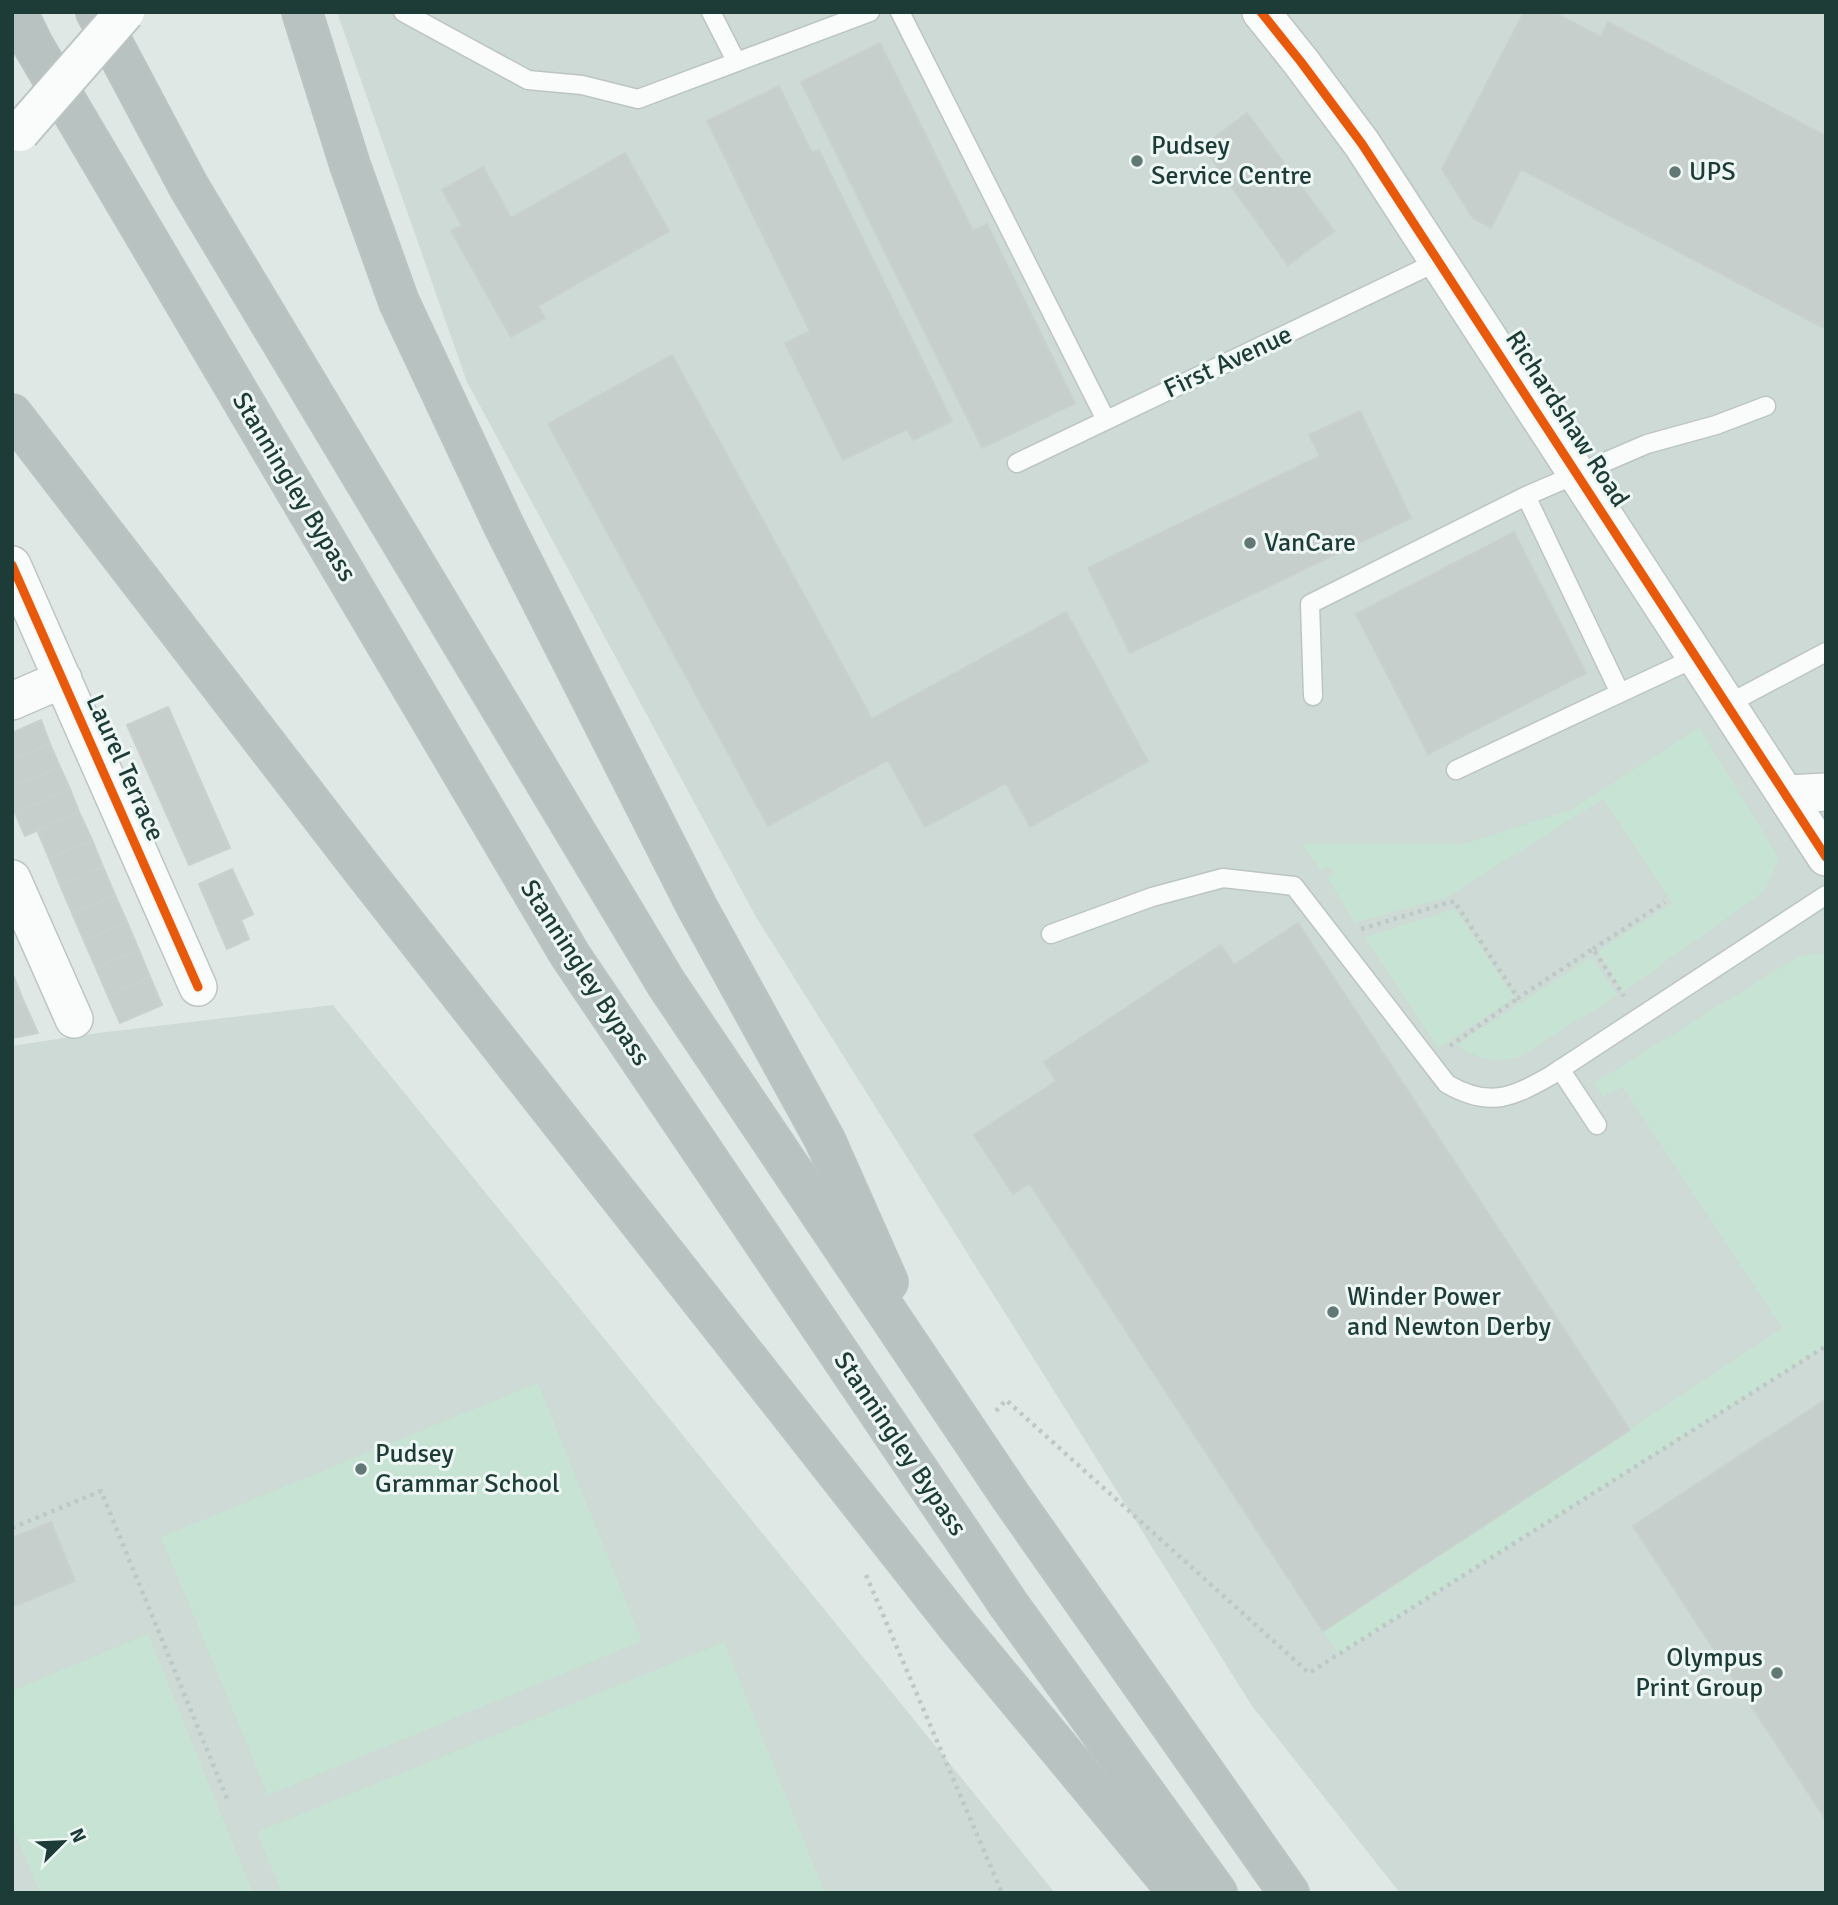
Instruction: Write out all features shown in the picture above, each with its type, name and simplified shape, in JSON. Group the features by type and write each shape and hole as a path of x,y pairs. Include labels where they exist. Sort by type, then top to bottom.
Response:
{"highway":[{"name":"Stanningley Bypass","path":"17,12 40,57 570,955 1009,1605 1217,1893"},
{"path":"96,12 189,187 666,983 971,1439 1289,1893"},
{"path":"302,12 350,165 399,302 505,528 697,907 825,1140 927,1373"},
{"path":"12,414 379,891 948,1613 1179,1893"}],"main road":[{"path":"20,132 125,12"}],"street":[{"name":"Richardshaw Road","path":"1261,12 1362,144 1826,857"},
{"name":"Laurel Terrace","path":"12,565 198,987"},
{"path":"12,701 63,679"},
{"path":"1787,794 1826,792"},
{"path":"12,879 74,1019"}],"lane":[{"path":"403,12 528,80 582,85 638,99 870,12"},
{"path":"711,12 736,61"},
{"path":"900,12 1106,420"},
{"name":"First Avenue","path":"1017,463 1439,261"},
{"path":"1313,696 1310,604 1577,473 1647,444 1716,425 1766,406"},
{"path":"1526,496 1620,693"},
{"path":"1728,704 1826,652"},
{"path":"1457,770 1697,657"},
{"path":"1051,934 1152,897 1223,878 1294,886 1447,1084 1465,1095 1509,1097 1560,1069 1826,895"},
{"path":"1560,1069 1597,1125"}],"path":[{"path":"1334,937 1454,901 1518,998"},
{"path":"1429,1060 1665,902"},
{"path":"1593,949 1638,1018"},
{"path":"971,1439 1006,1400 1310,1674 1826,1346"},
{"path":"12,1528 101,1491 228,1801"},
{"path":"861,1564 1002,1893"}],"shaded area":[{"path":"337,12 1826,12 1826,1893 1400,1893 1252,1706 756,917 467,382"},
{"name":"Pudsey Grammar School","path":"333,1005 1055,1893 12,1893 12,1046"}],"green space":[{"path":"1699,727 1779,858 1767,886 1755,898 1623,992 1598,951 1672,903 1603,799 1447,897 1355,923 1328,879 1334,872 1329,866 1321,871 1302,844 1464,844 1573,809"},
{"path":"1455,909 1515,998 1438,1048 1365,937"},
{"path":"1826,953 1826,1346 1339,1655 1323,1631 1783,1328 1623,1087 1603,1097 1594,1083 1799,956"},
{"path":"1591,957 1618,995 1519,1057 1502,1060 1486,1058 1456,1045"},
{"path":"538,1383 642,1641 268,1795 161,1537"},
{"path":"148,1634 253,1893 40,1893 12,1825 12,1691"},
{"path":"724,1642 824,1891 282,1893 257,1832"}],"building":[{"name":"UPS","path":"1524,12 1553,12 1601,37 1608,22 1826,136 1826,329 1521,169 1491,228 1473,218 1442,169"},
{"path":"880,43 973,231 987,224 1075,403 982,448 801,82"},
{"path":"779,86 812,153 819,150 952,421 913,440 907,429 843,460 785,343 810,331 707,121"},
{"path":"1247,113 1334,231 1288,265 1210,157 1221,148 1214,138"},
{"path":"625,153 669,231 538,306 545,318 511,337 451,231 462,226 442,190 483,167 511,218"},
{"path":"672,355 872,719 1066,612 1148,761 1030,827 1006,783 925,827 888,760 768,826 548,424"},
{"name":"VanCare","path":"1360,411 1411,518 1130,653 1088,568 1320,456 1309,435"},
{"path":"1514,532 1586,673 1428,754 1356,614"},
{"path":"168,707 230,848 189,865 127,725"},
{"path":"41,720 50,744 12,760 12,733"},
{"path":"50,744 60,767 12,787 12,760"},
{"path":"60,767 70,789 15,813 12,807 12,787"},
{"path":"70,789 79,812 25,836 15,813"},
{"path":"79,812 92,840 49,858 37,830"},
{"path":"92,840 103,867 60,885 49,858"},
{"path":"103,867 115,895 72,913 60,885"},
{"path":"232,869 253,914 241,920 249,939 227,949 199,884"},
{"path":"115,895 127,922 84,941 72,913"},
{"path":"127,922 139,950 96,968 84,941"},
{"name":"Winder Power and Newton Derby","path":"1298,923 1630,1430 1323,1631 1029,1183 1013,1194 974,1135 1056,1081 1044,1062 1221,945 1234,965"},
{"path":"139,950 150,977 108,996 96,968"},
{"path":"14,977 23,1000 12,1005 12,978"},
{"path":"150,977 162,1005 120,1023 108,996"},
{"path":"23,1000 38,1033 12,1038 12,1005"},
{"name":"Olympus Print Group","path":"1826,1399 1826,1820 1633,1526"},
{"path":"51,1522 75,1581 12,1607 12,1538"}],"cycle path":[{"path":"1261,12 1362,144 1826,857"},
{"path":"12,565 198,987"}],"place":[{"name":"Pudsey Service Centre","path":"1137,161"},
{"name":"UPS","path":"1675,172"},
{"name":"VanCare","path":"1250,543"},
{"name":"Winder Power and Newton Derby","path":"1333,1312"},
{"name":"Pudsey Grammar School","path":"361,1469"},
{"name":"Olympus Print Group","path":"1777,1673"}]}
